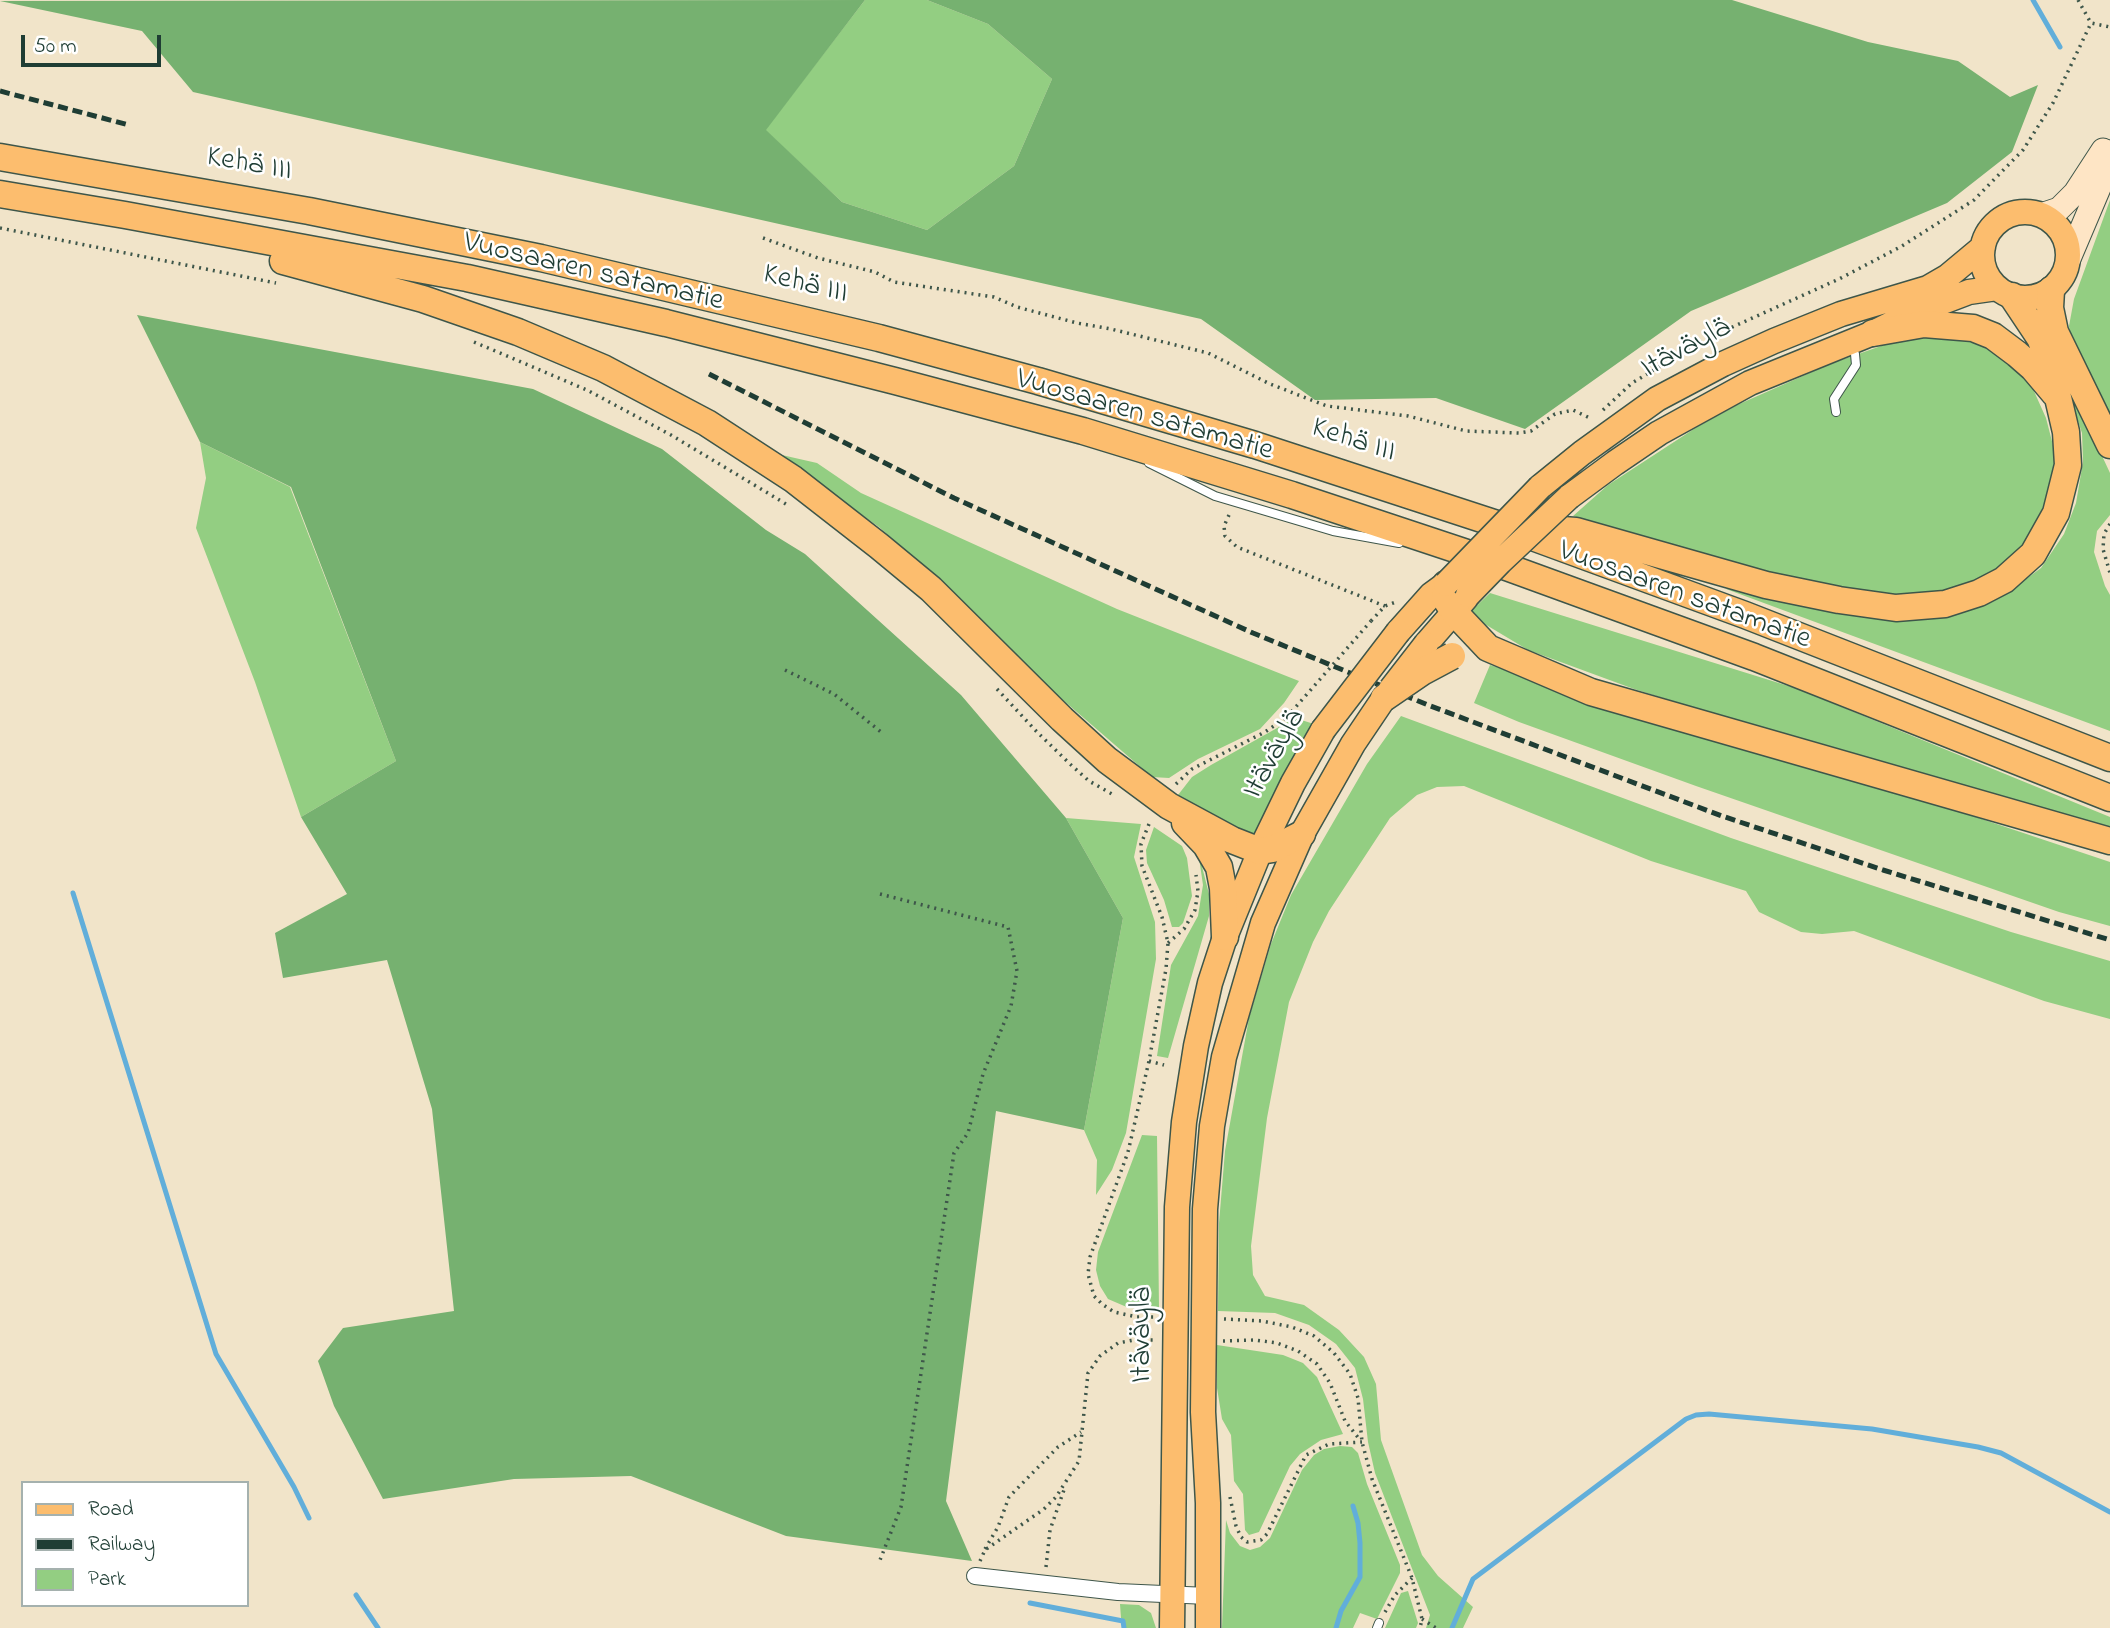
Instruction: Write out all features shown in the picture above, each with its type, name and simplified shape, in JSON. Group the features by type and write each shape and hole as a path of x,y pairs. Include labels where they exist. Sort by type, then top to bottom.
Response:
{"highway":[{"name":"Kehä III","path":"0,157 309,211 541,258 723,299 1038,381 1278,453 1497,524"},
{"path":"0,194 125,215 172,239 302,265 423,299 519,332 603,368 707,423 793,479 879,545 931,589 1062,719 1161,809 1206,845 1219,867 1223,888 1225,937"},
{"name":"Vuosaaren satamatie","path":"125,215 467,278 653,320 895,380 1083,431 1292,495 1482,558 1754,657 2110,798"},
{"path":"2051,290 2050,308 2055,332 2110,445"},
{"path":"1497,524 1576,531 1766,585 1839,600 1896,608 1945,604 1979,593 2004,580 2033,554 2056,513 2068,465 2066,432 2050,363 2040,338 2004,292"},
{"path":"1861,337 1924,324 1973,328 1993,336 2017,354 2033,368 2058,398"},
{"name":"Vuosaaren satamatie","path":"1497,524 1745,615 2102,752"},
{"path":"1456,597 1488,648"},
{"path":"1384,698 1422,671 1460,652 1488,648 1591,692 2110,841"},
{"path":"1161,809 1260,851 1273,849 1301,834"}],"main road":[{"path":"2041,215 2059,209 2076,193 2110,138"},
{"path":"2068,261 2067,243 2060,230 2041,215 2025,212 2009,216 1996,224 1989,232 1983,247 1983,262 1988,277 2004,292 2026,298 2051,290 2063,276 2102,181 2110,152"},
{"name":"Itäväylä","path":"1208,1628 1208,1503 1203,1412 1205,1209 1212,1126 1224,1057 1242,990 1263,923 1301,834 1353,744 1384,698 1426,644 1456,597 1540,487 1592,446 1668,394 1723,364 1841,314 1928,288 1947,277 1983,247"},
{"name":"Itäväylä","path":"1172,1628 1176,1255 1183,1135 1196,1046 1210,983 1225,937 1260,851 1293,783 1323,730 1398,632 1431,594 1456,597 1500,562 1569,497 1615,463 1706,405 1750,383 1969,292 2004,292"}],"street":[{"path":"975,1576 1171,1595 1208,1596"}],"lane":[{"path":"1836,412 1834,399 1856,365 1861,337"}],"path":[{"path":"2078,0 2091,23 2110,27"},
{"path":"763,238 818,258 875,272 894,282 994,297 1017,307 1077,324 1111,329 1208,352 1270,384 1327,406 1408,416 1466,431 1520,433 1531,431 1555,414 1573,411 1594,420 1632,383 1697,344 1892,252 1937,226 1974,200 2023,150 2053,103 2091,23"},
{"path":"0,228 279,284"},
{"path":"467,340 587,390 671,435 795,510"},
{"path":"1229,514 1224,526 1225,536 1237,547 1385,606"},
{"path":"2110,524 2104,534 2104,549 2110,573"},
{"path":"1161,809 1192,769 1265,732 1287,717 1371,621"},
{"path":"785,670 834,694 881,732"},
{"path":"995,686 1070,764 1089,781 1118,797"},
{"path":"1149,824 1141,844 1142,866 1162,917 1168,943 1149,1061 1128,1152 1090,1257 1088,1274 1094,1296 1114,1312 1137,1317 1160,1317"},
{"path":"1168,943 1184,929 1195,910 1198,891 1196,869"},
{"path":"880,894 1008,927 1017,971 1011,1006 983,1074 968,1133 954,1153 901,1507 880,1560"},
{"path":"1149,1061 1164,1065"},
{"path":"1220,1318 1292,1326 1314,1336 1334,1353 1350,1374 1358,1398 1362,1442 1372,1479 1412,1578 1422,1619 1420,1628"},
{"path":"985,1550 1044,1509 1079,1461 1088,1373 1100,1356 1118,1343 1162,1340"},
{"path":"1221,1341 1255,1340 1298,1350 1317,1364 1330,1383 1345,1421 1362,1442"},
{"path":"975,1576 1009,1497 1058,1447 1081,1432"},
{"path":"1229,1495 1241,1537 1247,1542 1261,1540 1306,1455 1329,1444 1362,1442"},
{"path":"1044,1583 1050,1530 1066,1482"},
{"path":"1378,1626 1395,1595 1412,1578"},
{"path":"1422,1619 1436,1628"}],"green space":[{"path":"865,0 927,0 988,24 1052,79 1014,166 927,230 842,202 765,130"},
{"path":"865,0 766,130 842,202 927,230 1014,166 1052,79 988,24 927,0 1732,0 1868,42 1958,61 2010,97 2038,85 2012,152 1947,203 1691,311 1525,429 1436,398 1315,400 1201,319 193,92 142,31 0,1"},
{"path":"2110,200 2110,419 2070,335 2069,326 2074,299"},
{"path":"137,315 533,389 662,449 766,530 805,554 961,695 1066,818 1123,918 1084,1130 996,1111 946,1501 972,1561 786,1536 631,1476 514,1479 383,1499 334,1406 318,1361 343,1328 454,1311 432,1109 387,960 283,978 275,933 347,894 301,817 396,761 291,487 200,442"},
{"path":"1950,334 1994,349 2020,370 2033,389 2046,418 2055,453 2055,480 2036,531 2004,564 1981,581 1954,590 1884,596 1823,586 1689,552 1573,516 1608,485 1697,427 1737,405 1830,364 1881,346 1916,335"},
{"path":"2058,361 2110,473 2110,515 2097,531 2094,552 2110,595 2110,731 1726,589 1827,609 2007,593 2041,568 2064,534 2076,503 2083,462 2082,433"},
{"path":"200,442 290,487 396,761 301,817 255,682 196,528 206,478"},
{"path":"773,453 817,463 861,493 1117,609 1299,681 1284,703 1260,729 1198,759 1169,778 1152,777 1026,668 933,575 879,527"},
{"path":"1490,593 1798,689 2110,817 2110,829 1740,722 1634,689 1528,650 1468,614"},
{"path":"1490,665 1913,796 2110,862 2110,926 2059,912 1519,722 1474,703"},
{"path":"1401,716 1731,838 2011,932 2110,961 2110,1019 2044,1001 1854,931 1822,934 1801,932 1759,912 1746,891 1651,861 1464,786 1437,787 1417,795 1390,818 1329,911 1313,942 1289,1002 1267,1118 1251,1246 1253,1275 1265,1296 1304,1305 1339,1330 1364,1357 1376,1384 1381,1440 1422,1555 1438,1576 1473,1607 1463,1628 1426,1628 1430,1615 1375,1473 1355,1368 1336,1344 1309,1325 1275,1313 1218,1311 1219,1223 1225,1151 1249,1018 1271,944 1291,895 1367,764"},
{"path":"1295,718 1314,724 1255,834 1249,837 1195,808 1178,795 1192,777"},
{"path":"1066,818 1141,824 1134,857 1155,922 1156,959 1126,1133 1112,1170 1096,1195 1097,1160 1084,1130 1123,918"},
{"path":"1154,827 1182,846 1187,858 1192,896 1183,923 1179,927 1172,927 1164,900 1147,863 1146,850"},
{"path":"1198,851 1209,894 1209,916 1168,1058 1157,1056 1171,965 1198,916 1203,885"},
{"path":"1142,1135 1157,1136 1159,1309 1129,1308 1108,1299 1100,1286 1096,1270 1098,1252"},
{"path":"1217,1345 1283,1355 1303,1363 1317,1377 1343,1434 1321,1440 1300,1454 1290,1466 1259,1532 1249,1535 1245,1530 1243,1494 1234,1481 1231,1435 1222,1419 1217,1388"},
{"path":"1352,1447 1358,1453 1367,1484 1400,1565 1400,1573 1377,1619 1360,1613 1353,1628 1222,1628 1226,1520 1230,1533 1240,1546 1250,1550 1260,1547 1270,1538 1302,1470 1314,1455 1324,1449"},
{"path":"1408,1591 1418,1623 1416,1628 1385,1628 1401,1593"},
{"path":"1120,1604 1139,1605 1151,1613 1156,1628 1125,1628"}],"waterway":[{"path":"2033,0 2060,47"},
{"path":"73,893 216,1354 294,1487 309,1518"},
{"path":"1452,1628 1473,1579 1686,1419 1696,1415 1872,1429 1978,1447 2001,1453 2110,1512"},
{"path":"1336,1628 1341,1611 1360,1577 1360,1543 1353,1506"},
{"path":"356,1595 378,1628"},
{"path":"1030,1603 1123,1621 1124,1628"}],"railway":[{"path":"0,91 129,125"},
{"path":"709,374 954,498 1253,633 1428,705 1722,816 1883,870 2110,940"}]}
